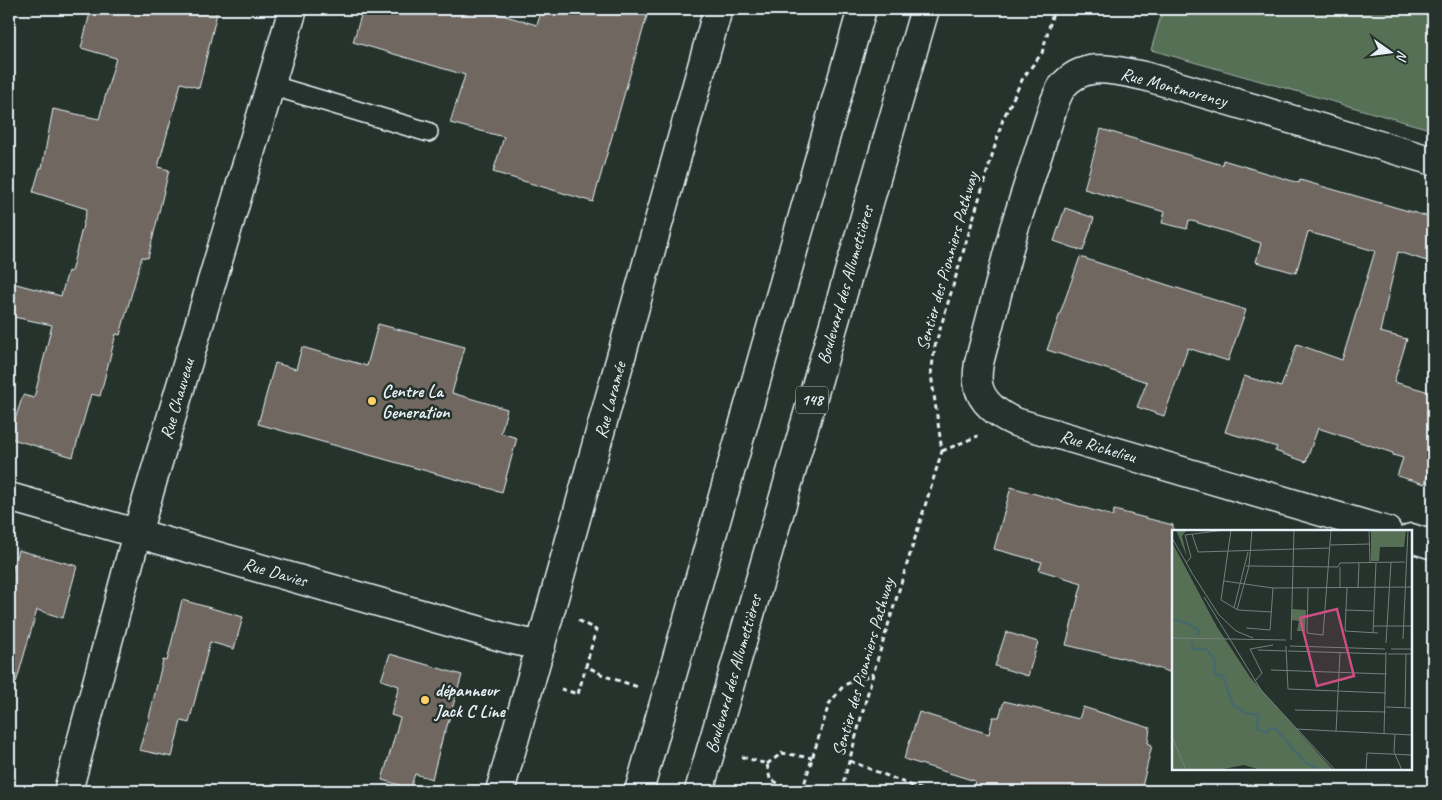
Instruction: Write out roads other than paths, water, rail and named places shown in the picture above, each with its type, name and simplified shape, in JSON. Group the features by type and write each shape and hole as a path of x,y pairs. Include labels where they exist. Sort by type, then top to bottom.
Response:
{"street":[{"name":"Rue Chauveau","path":"68,791 137,533 292,9"},
{"name":"Rue Laramée","path":"500,791 718,9"},
{"path":"639,791 862,9"},
{"name":"Boulevard des Allumettières","path":"699,791 925,9"},
{"name":"Rue Montmorency","path":"1014,229 1054,102 1062,88 1085,70 1103,69 1144,76 1433,161"},
{"name":"Rue Richelieu","path":"1014,229 979,362 978,384 982,396 1000,415 1015,422 1384,530"},
{"name":"Rue Davies","path":"9,497 499,636 541,646"},
{"path":"1412,538 1433,545"}],"lane":[{"path":"270,86 428,132"}],"place":[{"name":"Centre La Generation","path":"372,401"},
{"name":"dépanneur Jack C Line","path":"425,700"}]}
